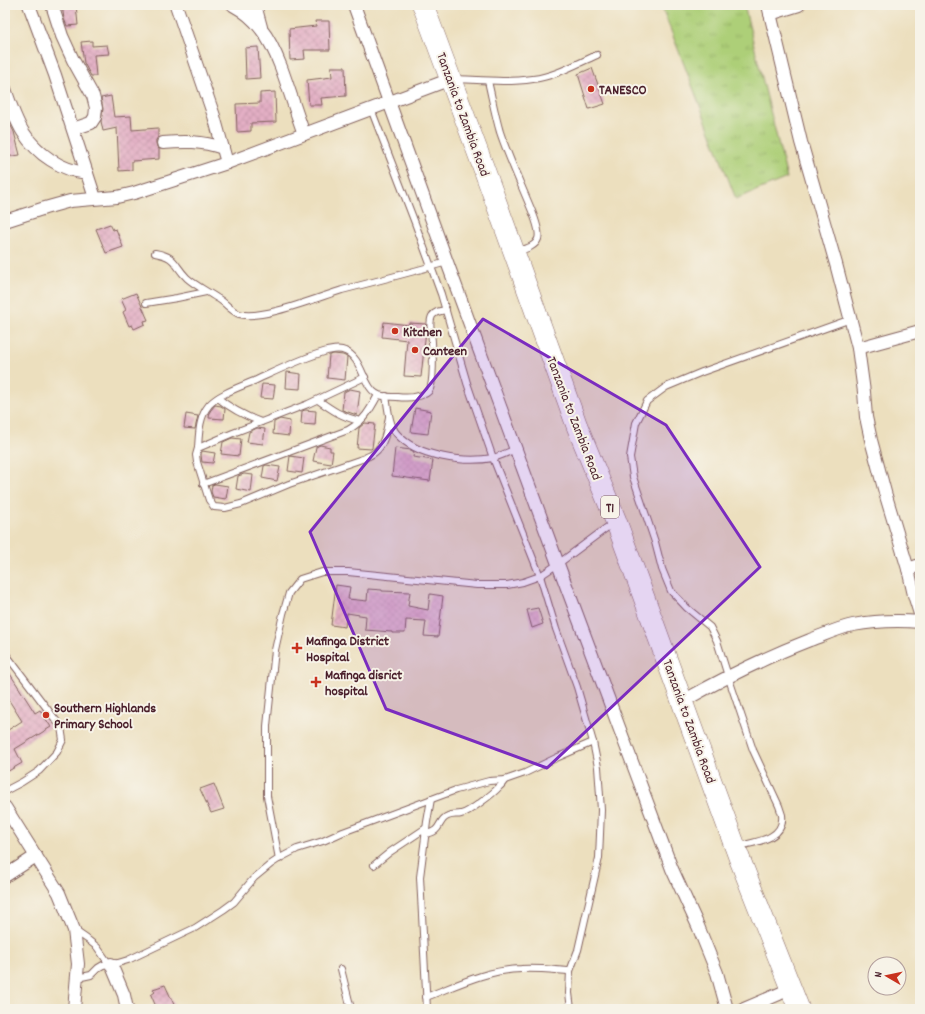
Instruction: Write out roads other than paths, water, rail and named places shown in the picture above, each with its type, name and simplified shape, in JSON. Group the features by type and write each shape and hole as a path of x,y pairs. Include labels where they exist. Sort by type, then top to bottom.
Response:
{"highway":[{"name":"Tanzania to Zambia Road","path":"423,5 577,426 616,521 736,846 799,1009"}],"street":[{"path":"29,5 55,75 95,198"},
{"path":"52,5 62,36 73,60 93,96 96,108 95,117 91,123 73,129"},
{"path":"176,5 214,116 227,162"},
{"path":"233,5 252,19 267,37 290,91 304,134"},
{"path":"255,5 261,29"},
{"path":"354,5 558,564 672,869 698,926 717,973 727,1009"},
{"path":"799,5 769,9 801,142 858,348 866,417 871,440 920,614"},
{"path":"5,221 70,201 134,193 227,162 451,79"},
{"path":"5,89 13,112 23,133 37,149 66,168 77,172 87,173"},
{"path":"163,143 199,142 223,148"},
{"path":"858,348 920,331"},
{"path":"908,569 920,565"},
{"path":"682,701 728,676 791,647 829,632 851,625 868,622 895,620 920,622"},
{"path":"5,807 59,893 74,930 78,964 74,1009"},
{"path":"5,876 36,856"},
{"path":"110,964 124,995 127,1009"},
{"path":"744,1009 791,988"}],"lane":[{"path":"451,79 488,81 534,79 562,71 597,55"},
{"path":"488,81 501,133 537,226 538,238 534,244 514,252"},
{"path":"371,109 431,267 446,310 467,383 493,458 540,576 556,629 577,687 593,742 598,767 601,810 599,858 578,950 570,971 569,993 571,1009"},
{"path":"155,253 168,256 173,259 186,277 196,285 218,298 239,314 248,315 293,306 340,291 447,262"},
{"path":"146,303 206,292"},
{"path":"389,417 383,441 374,453 365,458 289,484 241,504 225,508 214,507 209,500 203,484 196,455 203,416 209,406 218,398 302,360 337,349 352,355 372,390 378,395 414,397 425,394 429,391 432,377 432,342 430,323 432,315 436,312 446,310"},
{"path":"736,846 765,840 779,830 782,815 753,750 717,641 710,627 687,608 671,591 662,569 655,542 632,477 630,456 636,423 647,401 666,387 702,372 851,319"},
{"path":"198,448 297,409 365,377"},
{"path":"203,484 348,430 365,417 378,395"},
{"path":"386,396 389,417 396,433 406,442 425,452 445,458 479,459 493,458 504,455 516,449"},
{"path":"218,398 233,410 261,422"},
{"path":"318,400 333,411 360,422"},
{"path":"279,859 267,796 268,726 275,650 278,636 289,593 300,579 322,572 348,572 477,585 507,585 523,582 540,576 616,521"},
{"path":"5,653 61,727 62,740 58,752 39,772 5,791"},
{"path":"77,978 90,975 98,968 118,963 145,952 168,939 195,928 234,902 254,878 271,864 297,849 456,790 483,783 505,780 525,773 593,742"},
{"path":"426,831 431,834 435,832 444,819 448,816 461,814 467,811 499,788 505,780"},
{"path":"426,1009 420,877 431,799"},
{"path":"374,865 390,852 426,831"},
{"path":"74,930 87,939 110,964"},
{"path":"341,969 351,1009"},
{"path":"426,997 474,978 502,971 520,969 570,971"}],"place":[{"name":"TANESCO","path":"591,89"},
{"name":"Kitchen","path":"395,331"},
{"name":"Canteen","path":"415,350"},
{"name":"Mafinga District Hospital","path":"297,648"},
{"name":"Mafinga disrict hospital","path":"316,682"},
{"name":"Southern Highlands Primary School","path":"46,715"}]}
